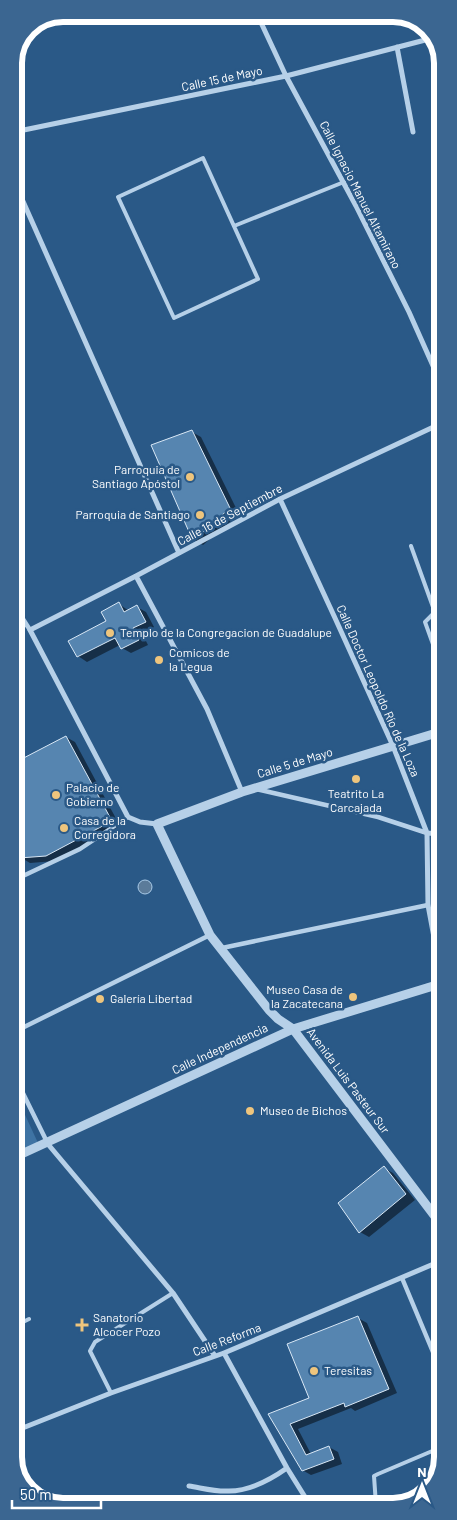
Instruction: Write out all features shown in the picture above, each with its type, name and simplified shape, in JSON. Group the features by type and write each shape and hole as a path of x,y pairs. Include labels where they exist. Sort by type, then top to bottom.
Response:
{"street":[{"name":"Calle Ignacio Manuel Altamirano","path":"261,23 286,76 344,182 434,369"},
{"name":"Calle 15 de Mayo","path":"22,130 286,76 426,40"},
{"path":"397,47 413,132"},
{"path":"22,199 179,553"},
{"name":"Calle 16 de Septiembre","path":"30,630 280,499 434,427"},
{"name":"Calle Doctor Leopoldo Río de la Loza","path":"280,499 393,746 427,833 428,905 434,937"},
{"path":"136,576 207,709 242,792"},
{"path":"22,618 128,817 140,822 157,824"},
{"path":"22,626 26,624"},
{"name":"Calle 5 de Mayo","path":"157,824 254,788 434,734"},
{"path":"254,788 378,817 427,833 434,833"},
{"path":"22,876 80,849 128,817"},
{"name":"Avenida Luis Pasteur Sur","path":"157,824 210,935 269,1010 293,1029 434,1215"},
{"path":"222,948 428,905"},
{"path":"22,1028 210,935"},
{"name":"Calle Independencia","path":"22,1154 293,1029 434,987"},
{"path":"22,1094 47,1143 173,1293 215,1356"},
{"name":"Calle Reforma","path":"22,1428 111,1393 224,1353 434,1264"},
{"path":"402,1278 434,1354"},
{"path":"224,1353 287,1468 305,1498"},
{"path":"189,1486 228,1492 245,1489 275,1476 287,1468"}],"lane":[{"path":"202,158 234,226 258,279 174,318 118,196 202,158"},
{"path":"234,226 344,182"},
{"path":"411,546 433,607 434,613 425,622 434,647"},
{"path":"111,1393 90,1351 95,1342 173,1293"},
{"path":"22,1322 29,1319"},
{"path":"376,1498 374,1476 434,1450"}],"shaded area":[{"path":"142,880 148,880 152,887 148,894 142,894 138,890 138,884"},
{"path":"22,1108 38,1143 22,1151"}],"building":[{"name":"Parroquia de Santiago Apóstol","path":"192,430 230,508 193,541 151,445"},
{"name":"Templo de la Congregacion de Guadalupe","path":"119,602 124,612 137,605 146,622 133,628 139,640 121,649 115,638 77,657 68,641 106,621 101,612"},
{"name":"Palacio de Gobierno","path":"66,736 112,821 46,856 22,858 22,759"},
{"path":"384,1166 406,1194 359,1233 338,1203"},
{"path":"358,1316 389,1389 345,1407 344,1403 290,1424 306,1455 329,1446 334,1459 302,1471 268,1414 309,1398 287,1344"}],"place":[{"name":"Parroquia de Santiago Apóstol","path":"190,477"},
{"name":"Parroquia de Santiago","path":"200,515"},
{"name":"Templo de la Congregacion de Guadalupe","path":"110,633"},
{"name":"Comicos de la Legua","path":"159,660"},
{"name":"Teatrito La Carcajada","path":"356,779"},
{"name":"Palacio de Gobierno","path":"56,795"},
{"name":"Casa de la Corregidora","path":"64,828"},
{"name":"Museo Casa de la Zacatecana","path":"353,997"},
{"name":"Galería Libertad","path":"100,999"},
{"name":"Museo de Bichos","path":"250,1111"},
{"name":"Sanatorio Alcocer Pozo","path":"82,1325"},
{"name":"Teresitas","path":"314,1371"}]}
